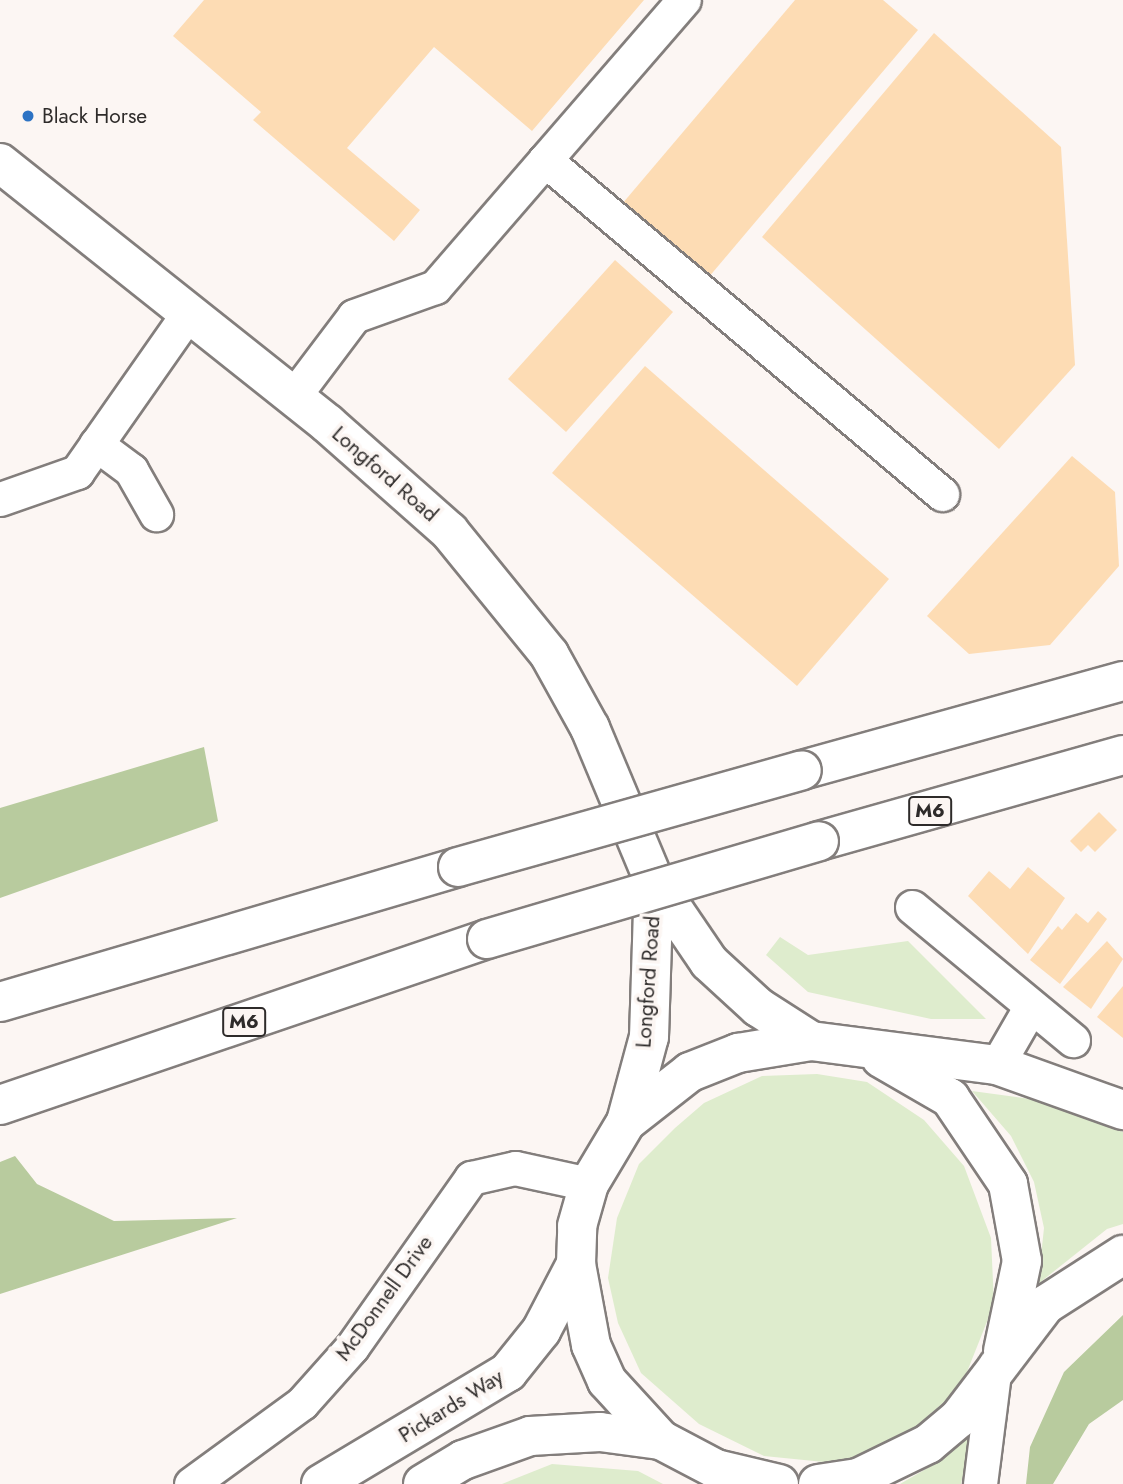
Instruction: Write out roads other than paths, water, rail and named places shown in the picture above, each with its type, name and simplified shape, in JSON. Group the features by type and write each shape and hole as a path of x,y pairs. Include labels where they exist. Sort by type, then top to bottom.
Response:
{"main road":[{"name":"Longford Road","path":"0,163 293,397 449,531 501,589 549,654 590,728 654,881 709,962 758,1007 811,1041"},
{"path":"0,1002 458,867 1020,712 1123,681"},
{"name":"M6","path":"0,1105 488,939 1123,755"},
{"name":"Longford Road","path":"654,881 649,1037 626,1122 590,1184 576,1264 591,1345 607,1381 671,1445 716,1469 779,1484"},
{"name":"Longford Road","path":"626,1122 690,1072 738,1053 811,1041 996,1065 1123,1110"},
{"name":"Longford Road","path":"866,1049 950,1098 1008,1184 1022,1261 999,1359"},
{"name":"Longford Road","path":"818,1484 858,1478 928,1444 960,1418 999,1359 1045,1305 1123,1255"},
{"name":"Pickards Way","path":"321,1484 508,1372 541,1331 576,1264"},
{"path":"423,1484 463,1460 530,1436 600,1432 671,1445"}],"street":[{"path":"293,397 354,316 435,287 684,0"},
{"path":"545,160 942,494"},
{"path":"0,499 77,472 189,312"},
{"path":"96,444 131,470 156,514"},
{"path":"912,907 1073,1040"},
{"path":"996,1065 1031,1006"},
{"name":"McDonnell Drive","path":"191,1484 302,1402 352,1347 471,1178 515,1168 590,1184"},
{"path":"980,1484 999,1359"},
{"path":"671,1445 713,1484"}],"place":[{"name":"Black Horse","path":"28,116"}]}
